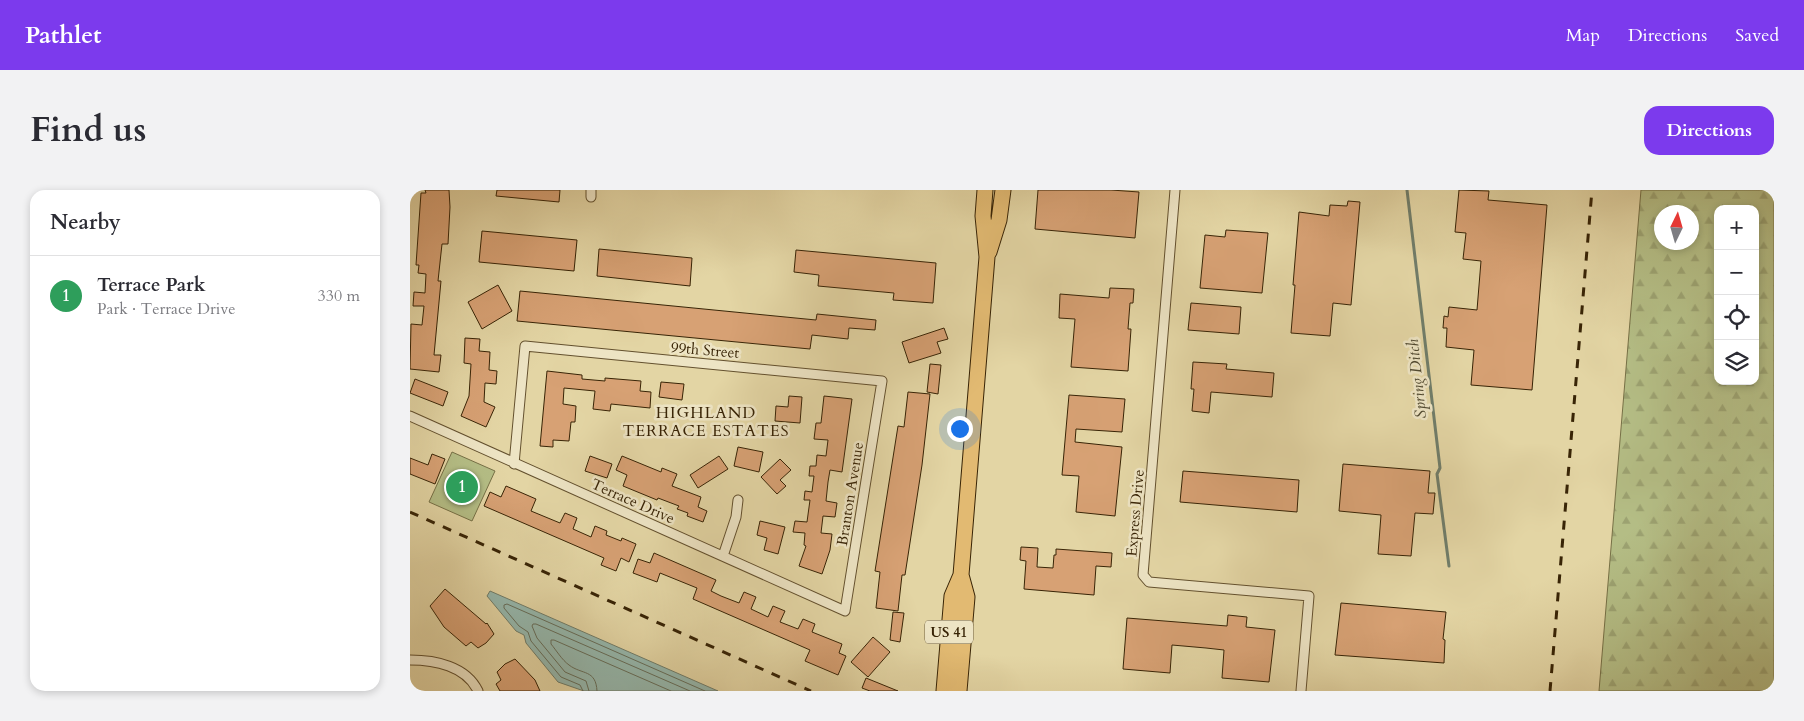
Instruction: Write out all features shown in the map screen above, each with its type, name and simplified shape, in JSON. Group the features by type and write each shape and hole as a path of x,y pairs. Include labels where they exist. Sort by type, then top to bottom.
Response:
{"highway":[{"name":"US 41","path":"944,691 952,596 961,575 987,257 983,216 985,190"},
{"name":"US 41","path":"987,257 1000,220 1003,190"},
{"name":"US 41","path":"959,691 967,597 961,575"}],"street":[{"name":"Express Drive","path":"1175,190 1143,575 1149,582 1309,596 1301,691"},
{"name":"99th Street","path":"514,464 525,346 882,381"},
{"name":"Branton Avenue","path":"845,611 882,381"},
{"name":"Terrace Drive","path":"410,416 845,611"},
{"path":"723,556 736,517 738,500"},
{"path":"410,660 445,664 470,679 478,691"}],"green space":[{"path":"1641,190 1774,190 1774,691 1599,691"},
{"path":"452,452 495,471 472,521 429,502"}],"water":[{"path":"490,591 718,691 584,691 558,682 526,643 524,635 516,631 487,596"}],"building":[{"path":"425,190 449,190 448,244 442,244 438,281 441,281 434,355 441,355 439,372 410,369 411,324 422,325 424,306 413,306 414,292 425,293 426,274 418,273 419,265 416,265 421,193 426,193"},
{"path":"497,190 560,190 559,202 496,196"},
{"path":"1038,190 1139,192 1135,238 1035,229"},
{"path":"1459,190 1489,191 1488,200 1547,205 1532,390 1471,385 1474,350 1446,347 1447,328 1443,328 1444,316 1448,317 1449,307 1477,310 1481,261 1463,259 1466,233 1455,232"},
{"path":"1348,201 1360,202 1351,305 1333,303 1330,336 1291,333 1299,212 1329,216 1330,205 1347,206"},
{"path":"1226,230 1268,233 1262,293 1200,288 1205,235 1225,237"},
{"path":"482,231 577,240 574,271 479,262"},
{"path":"599,249 692,258 690,286 597,276"},
{"path":"796,250 936,263 933,303 893,300 894,293 818,286 819,275 794,272"},
{"path":"498,285 512,311 482,329 468,302"},
{"path":"1110,288 1134,289 1133,303 1130,303 1128,329 1131,329 1128,371 1071,367 1075,319 1059,318 1060,294 1109,298"},
{"path":"520,291 816,320 817,314 876,320 875,330 849,328 848,339 812,335 810,349 517,321"},
{"path":"1191,303 1241,307 1239,334 1188,330"},
{"path":"944,328 948,339 937,342 941,353 909,363 902,342"},
{"path":"465,338 480,339 479,351 490,352 489,370 497,371 496,384 485,383 484,402 495,407 486,427 461,416 469,396 471,364 464,363"},
{"path":"1193,362 1227,364 1226,369 1274,373 1272,397 1211,392 1209,413 1192,411 1194,389 1191,389"},
{"path":"930,364 941,365 938,394 927,392"},
{"path":"547,371 582,375 582,379 605,381 605,378 641,381 640,391 651,392 650,408 611,404 610,411 593,409 595,391 564,388 563,404 576,406 575,422 571,422 569,441 553,440 553,447 540,446"},
{"path":"415,379 448,392 443,406 410,393"},
{"path":"661,382 684,384 682,400 659,397"},
{"path":"908,392 930,394 922,465 905,575 902,575 898,611 876,608 880,572 875,571 898,426 904,427"},
{"path":"1069,395 1125,399 1122,432 1076,429 1075,442 1122,447 1115,516 1076,512 1079,476 1062,475"},
{"path":"789,396 802,397 800,423 775,421 776,406 788,407"},
{"path":"824,396 852,399 842,472 830,470 826,501 837,503 835,517 823,516 821,533 832,534 830,550 822,574 799,566 806,546 804,545 805,533 793,532 795,521 807,522 810,500 804,500 805,491 812,492 814,476 809,476 810,466 816,466 817,455 826,456 828,440 814,439 816,423 821,423"},
{"path":"738,447 763,452 759,472 734,466"},
{"path":"432,454 445,459 435,484 410,474 410,458 428,465"},
{"path":"590,456 612,464 607,478 585,471"},
{"path":"622,456 661,472 662,468 677,474 672,486 701,497 698,507 707,511 703,522 687,516 688,513 677,509 679,506 658,498 657,500 623,486 627,475 616,470"},
{"path":"719,456 728,469 698,488 690,475"},
{"path":"780,459 791,470 780,480 786,486 777,494 761,477"},
{"path":"1343,464 1430,471 1428,493 1435,493 1433,514 1415,513 1411,556 1378,554 1381,515 1339,511"},
{"path":"1183,471 1299,480 1297,512 1180,502"},
{"path":"506,486 536,499 531,511 560,523 565,513 577,518 573,529 591,537 595,526 607,531 606,535 621,541 622,538 636,544 629,562 621,558 616,571 601,565 604,558 484,506 490,492 501,497"},
{"path":"760,521 785,527 778,554 764,550 767,538 757,535"},
{"path":"1021,547 1038,548 1037,567 1053,568 1056,549 1112,553 1111,567 1096,566 1094,595 1024,589 1026,561 1020,560"},
{"path":"654,553 716,580 711,591 721,596 739,603 744,592 756,597 751,609 768,617 773,606 785,611 780,622 798,629 803,619 815,624 812,632 842,644 839,653 846,656 838,675 805,661 810,650 693,599 697,588 660,573 657,582 633,573 638,559 650,563"},
{"path":"445,589 487,623 494,634 486,643 478,648 471,642 466,646 444,627 430,606"},
{"path":"1341,603 1446,612 1443,639 1445,640 1444,663 1335,655"},
{"path":"893,612 904,613 900,642 890,640"},
{"path":"1228,615 1247,617 1246,627 1275,630 1269,682 1222,678 1224,650 1206,648 1172,645 1170,673 1123,669 1127,618 1227,626"},
{"path":"873,637 890,652 868,677 851,662"},
{"path":"515,659 535,680 540,691 500,691 496,684 501,680 497,672 505,664"},
{"path":"866,678 898,691 870,691 862,688"}],"waterway":[{"name":"Spring Ditch","path":"1407,190 1440,468 1437,474 1449,566"}],"railway":[{"path":"1550,691 1592,190"},
{"path":"410,512 811,691"}],"place":[{"name":"Terrace Park","path":"462,487"}],"district":[{"name":"HIGHLAND TERRACE ESTATES","path":"706,421"}]}
